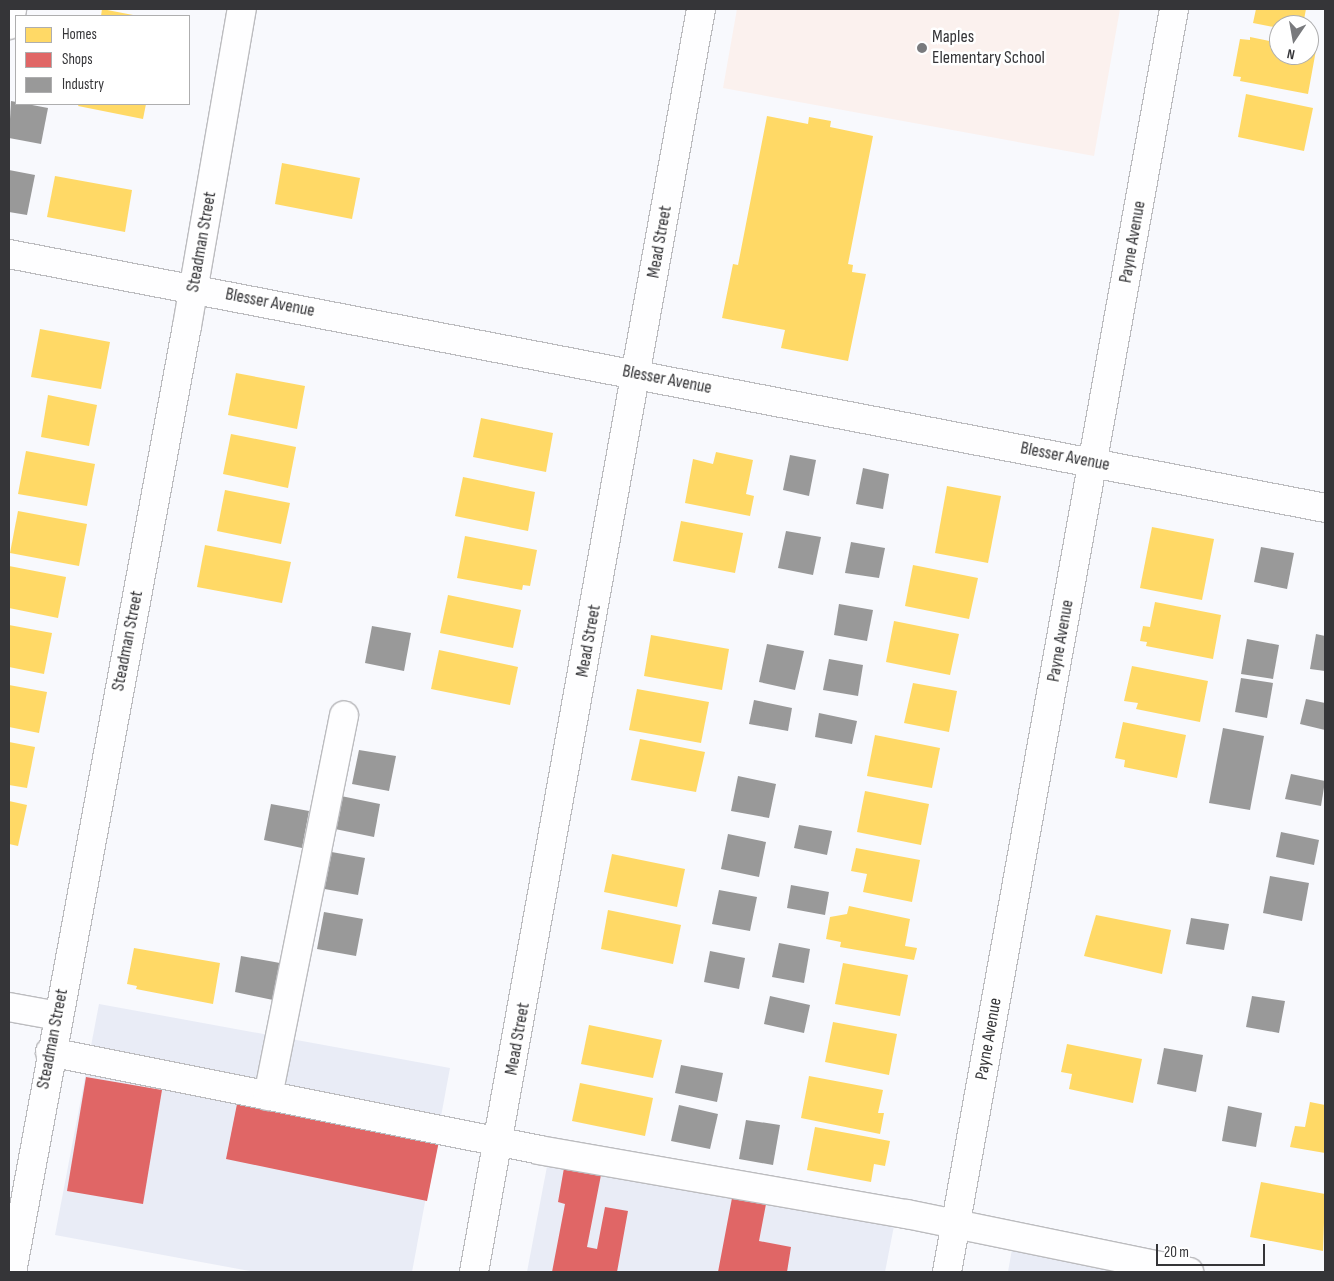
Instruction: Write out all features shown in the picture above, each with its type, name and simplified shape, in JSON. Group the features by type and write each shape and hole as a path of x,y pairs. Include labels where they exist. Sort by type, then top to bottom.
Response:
{"street":[{"path":"9,25 12,9"},
{"name":"Steadman Street","path":"12,1272 50,1052 194,288 242,9"},
{"name":"Mead Street","path":"474,1272 499,1142 702,9"},
{"name":"Payne Avenue","path":"947,1272 1174,9"},
{"name":"Blesser Avenue","path":"9,254 194,288 1325,508"},
{"path":"268,1096 344,716"},
{"path":"9,1007 58,1016"},
{"path":"50,1052 499,1142 955,1225 1189,1272"}],"shaded area":[{"name":"Maples Elementary School","path":"737,9 1120,9 1094,156 723,88"},
{"path":"99,1004 450,1068 412,1272 255,1272 55,1235"},
{"path":"548,1161 894,1226 885,1272 527,1272"},
{"path":"1012,1249 1132,1272 1008,1272"}],"building: Homes":[{"path":"102,9 133,15 101,15"},
{"path":"1256,9 1306,9 1305,15 1269,15 1269,26 1253,23"},
{"path":"1250,37 1269,41 1269,65 1313,65 1308,94 1240,81 1241,77 1233,76 1240,39 1250,40"},
{"path":"1246,94 1313,108 1304,151 1238,137"},
{"path":"78,105 146,105 143,119"},
{"path":"767,116 808,124 809,117 831,121 830,127 873,136 848,264 853,265 852,272 866,274 848,361 781,348 785,330 722,318 733,264 738,265"},
{"path":"282,163 360,178 352,219 275,204"},
{"path":"55,176 132,190 125,232 47,217"},
{"path":"40,329 110,342 101,389 31,377"},
{"path":"236,373 305,386 297,429 228,415"},
{"path":"48,395 97,405 89,446 41,437"},
{"path":"481,418 553,433 546,472 473,457"},
{"path":"231,434 296,447 288,488 223,474"},
{"path":"26,451 95,464 87,506 18,494"},
{"path":"716,452 753,460 746,494 754,496 750,516 685,503 693,459 713,464"},
{"path":"463,477 535,492 528,531 455,516"},
{"path":"947,486 1001,496 988,563 935,553"},
{"path":"225,490 290,503 281,544 217,531"},
{"path":"18,511 87,524 79,566 10,553"},
{"path":"681,521 743,533 735,573 673,561"},
{"path":"1152,527 1214,539 1202,600 1140,588"},
{"path":"465,536 537,550 530,586 523,585 522,590 457,578"},
{"path":"205,545 291,562 282,603 197,587"},
{"path":"913,565 978,578 969,619 905,606"},
{"path":"9,566 66,577 58,618 9,608"},
{"path":"448,595 521,610 513,648 440,633"},
{"path":"1155,602 1221,615 1213,659 1146,646 1147,642 1140,641 1143,626 1150,627"},
{"path":"894,621 959,634 950,675 886,662"},
{"path":"9,625 52,633 44,674 9,667"},
{"path":"651,635 729,649 722,690 644,676"},
{"path":"439,650 518,667 510,705 431,689"},
{"path":"1132,666 1208,681 1200,722 1136,709 1138,703 1124,701"},
{"path":"913,683 957,691 949,732 904,723"},
{"path":"9,685 47,692 39,733 9,727"},
{"path":"637,689 709,702 701,743 629,730"},
{"path":"1123,722 1186,735 1177,778 1124,767 1125,760 1115,758"},
{"path":"875,735 940,748 932,788 867,776"},
{"path":"640,739 705,752 696,792 631,780"},
{"path":"9,742 35,747 27,788 9,785"},
{"path":"865,791 929,804 921,845 857,832"},
{"path":"9,801 27,805 18,846 9,844"},
{"path":"856,848 920,860 912,902 863,892 867,874 851,871"},
{"path":"612,854 685,869 677,907 604,892"},
{"path":"849,906 910,919 905,946 917,948 914,960 840,947 841,942 826,939 830,917 847,914"},
{"path":"608,910 681,925 673,964 601,949"},
{"path":"1096,915 1171,930 1162,974 1084,956"},
{"path":"134,948 220,963 213,1004 136,989 137,986 127,984"},
{"path":"843,963 908,975 900,1016 835,1004"},
{"path":"833,1022 897,1034 889,1075 825,1062"},
{"path":"589,1025 662,1040 653,1078 581,1064"},
{"path":"1067,1044 1142,1059 1133,1103 1069,1089 1072,1074 1061,1072"},
{"path":"809,1076 883,1090 878,1113 884,1113 880,1134 801,1118"},
{"path":"580,1083 653,1098 645,1136 572,1121"},
{"path":"1310,1102 1325,1105 1325,1153 1290,1147 1295,1126 1305,1127"},
{"path":"815,1127 890,1141 885,1166 874,1164 871,1182 807,1170"},
{"path":"1261,1182 1325,1194 1323,1251 1250,1237"}],"building: Shops":[{"path":"86,1077 162,1090 143,1204 67,1191"},
{"path":"238,1099 439,1141 427,1201 226,1159"},
{"path":"564,1168 601,1175 587,1247 597,1249 605,1207 628,1211 617,1272 552,1272 565,1204 558,1202"},
{"path":"732,1198 766,1204 759,1241 791,1247 787,1272 718,1272"}],"building: Industry":[{"path":"11,101 15,102 15,105 32,105 48,108 41,144 9,138"},
{"path":"9,170 35,175 27,215 9,212"},
{"path":"790,455 816,460 809,496 783,490"},
{"path":"863,468 889,474 883,509 856,504"},
{"path":"786,531 821,537 813,575 778,568"},
{"path":"851,542 885,548 879,578 845,573"},
{"path":"1261,547 1294,553 1287,589 1254,582"},
{"path":"839,604 873,610 867,641 834,635"},
{"path":"372,626 411,633 404,671 365,663"},
{"path":"1316,634 1325,636 1325,671 1310,669"},
{"path":"1247,639 1279,645 1273,679 1241,674"},
{"path":"767,644 804,651 795,690 759,682"},
{"path":"829,659 863,665 858,696 823,690"},
{"path":"1241,678 1273,683 1267,718 1235,712"},
{"path":"1306,699 1325,703 1325,730 1300,724"},
{"path":"754,700 792,708 788,731 749,724"},
{"path":"819,713 857,721 852,744 815,737"},
{"path":"1223,728 1264,736 1250,810 1209,803"},
{"path":"359,750 396,756 389,791 352,784"},
{"path":"1291,774 1325,781 1321,806 1285,799"},
{"path":"738,776 776,784 769,818 731,811"},
{"path":"341,796 380,804 374,837 335,829"},
{"path":"271,804 309,811 302,848 264,840"},
{"path":"799,825 832,831 827,855 794,848"},
{"path":"1281,832 1319,840 1314,865 1276,857"},
{"path":"728,834 766,842 759,877 721,869"},
{"path":"326,851 365,858 358,895 319,888"},
{"path":"1270,876 1309,883 1302,921 1263,913"},
{"path":"791,885 829,892 825,915 787,908"},
{"path":"719,890 757,897 750,931 712,924"},
{"path":"324,912 363,919 356,956 317,949"},
{"path":"1191,918 1229,924 1224,950 1186,944"},
{"path":"779,943 810,949 804,983 772,977"},
{"path":"710,951 745,958 739,989 704,982"},
{"path":"241,956 280,963 273,1000 235,992"},
{"path":"770,996 810,1005 804,1033 764,1024"},
{"path":"1252,996 1285,1001 1279,1033 1246,1027"},
{"path":"1164,1048 1203,1055 1196,1092 1157,1084"},
{"path":"681,1065 723,1073 717,1102 675,1093"},
{"path":"679,1105 718,1114 710,1149 671,1141"},
{"path":"1228,1106 1262,1113 1256,1147 1222,1141"},
{"path":"746,1120 780,1125 773,1165 739,1159"}],"place":[{"name":"Maples Elementary School","path":"922,48"}]}
